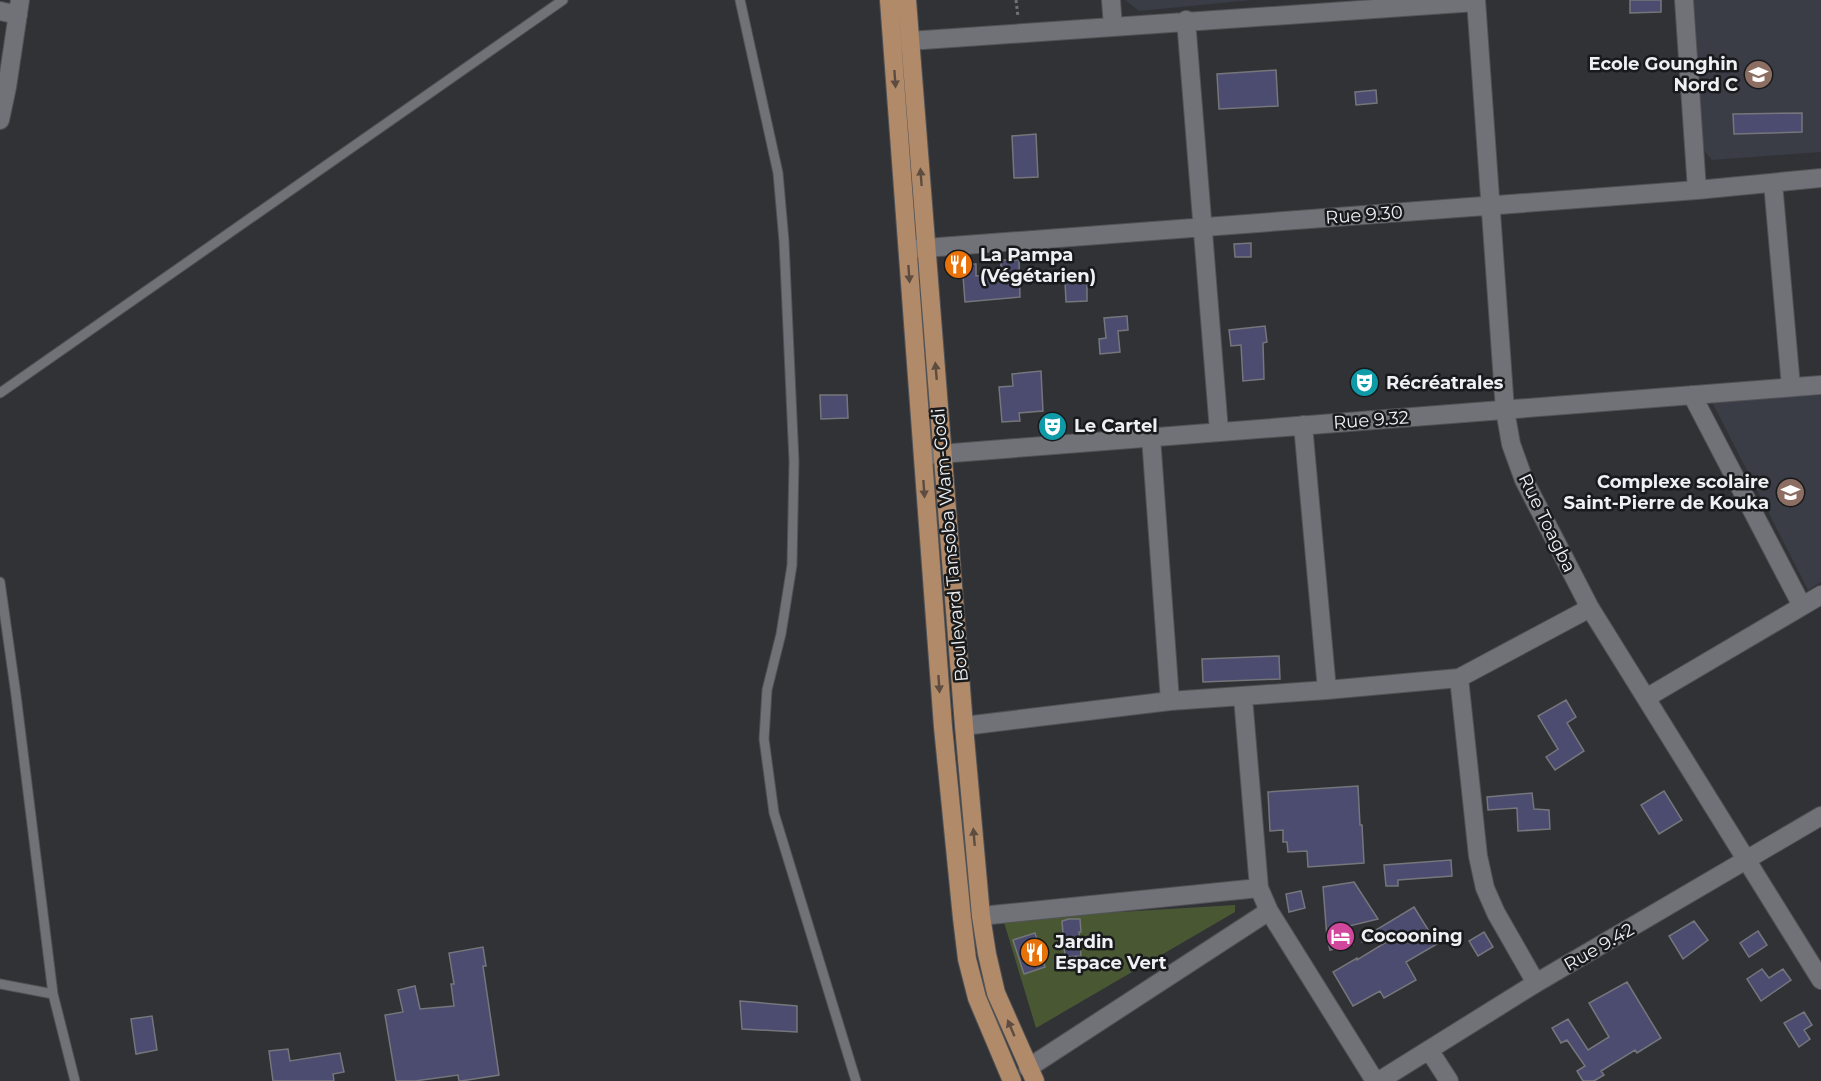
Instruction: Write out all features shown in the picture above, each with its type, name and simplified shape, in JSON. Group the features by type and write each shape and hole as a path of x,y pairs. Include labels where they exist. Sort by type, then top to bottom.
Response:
{"main road":[{"name":"Boulevard Tansoba Wam-Godi","path":"890,0 901,41 926,248 981,916 996,993 1032,1074"},
{"name":"Boulevard Tansoba Wam-Godi","path":"907,0 901,41 907,250 943,727 967,959 977,998 1012,1081"}],"street":[{"path":"1111,0 1113,27"},
{"path":"1684,0 1697,190"},
{"path":"901,41 1113,27 1276,8 1476,1"},
{"name":"Rue Toagba","path":"1476,1 1505,410 1511,444 1524,480 1590,608 1821,980"},
{"path":"0,120 8,87 13,9"},
{"path":"1186,20 1219,431"},
{"name":"Rue 9.30","path":"907,250 1697,190 1821,178"},
{"path":"1773,183 1791,387"},
{"name":"Rue 9.32","path":"922,455 1821,385"},
{"path":"1692,395 1802,606"},
{"path":"1303,425 1327,690"},
{"path":"1151,437 1170,701"},
{"path":"1646,698 1821,594"},
{"path":"964,726 1170,701 1243,697 1459,678 1590,608"},
{"path":"1459,678 1478,856 1485,888 1496,913 1536,983"},
{"path":"1243,697 1259,888 1269,911 1377,1081"},
{"name":"Rue 9.42","path":"1377,1081 1536,983 1821,816"},
{"path":"981,916 1259,888"},
{"path":"1032,1074 1269,911"},
{"path":"1429,1050 1449,1081"}],"lane":[{"path":"0,393 563,0"},
{"path":"740,0 778,173 784,241 795,461 792,565 781,634 767,690 764,739 767,774 774,813 856,1081"},
{"path":"0,582 53,994 75,1081"},
{"path":"0,984 53,994"}],"shaded area":[{"path":"1125,0 1252,0 1139,11"},
{"name":"Ecole Gounghin Nord C","path":"1690,0 1821,0 1821,152 1712,160 1702,148"},
{"name":"Complexe scolaire Saint-Pierre de Kouka","path":"1821,395 1821,582 1808,590 1712,402"}],"green space":[{"path":"1235,905 1235,912 1036,1028 1003,919"}],"building":[{"path":"1630,0 1661,0 1661,12 1630,13"},
{"path":"1276,70 1278,106 1219,109 1217,74"},
{"path":"1376,90 1377,103 1356,105 1355,92"},
{"path":"1802,113 1802,132 1734,134 1733,114"},
{"path":"1036,134 1038,177 1014,178 1012,136"},
{"path":"1251,243 1251,257 1235,257 1234,244"},
{"path":"962,259 968,264 976,264 976,276 1001,274 1001,260 1019,260 1020,297 965,302 963,276 953,268"},
{"path":"1087,280 1087,301 1066,302 1065,281"},
{"path":"1127,316 1128,330 1118,331 1120,352 1100,354 1099,339 1106,338 1104,318"},
{"path":"1265,326 1267,342 1263,343 1264,379 1243,381 1241,345 1231,346 1229,330"},
{"path":"1041,371 1043,411 1019,413 1020,421 1002,422 999,387 1013,386 1012,374"},
{"path":"820,395 847,395 848,418 821,419"},
{"path":"1279,656 1280,679 1203,682 1202,659"},
{"path":"1566,700 1576,717 1567,723 1584,751 1555,770 1546,757 1558,749 1538,716"},
{"path":"1358,786 1364,863 1308,867 1307,851 1288,852 1287,842 1283,842 1283,830 1270,831 1268,792"},
{"path":"1664,791 1682,820 1659,834 1641,805"},
{"path":"1532,793 1534,809 1549,810 1550,829 1518,831 1517,808 1488,810 1487,797"},
{"path":"1451,860 1452,876 1398,880 1398,886 1386,886 1384,865"},
{"path":"1354,882 1378,919 1349,926 1353,944 1330,950 1323,887"},
{"path":"1301,891 1305,908 1289,912 1286,894"},
{"path":"1414,907 1437,944 1406,962 1416,980 1384,998 1380,991 1353,1006 1333,972 1401,933 1362,942 1361,939"},
{"path":"1080,919 1081,956 1065,957 1062,921"},
{"path":"1694,921 1708,940 1683,959 1669,936"},
{"path":"1758,931 1767,945 1749,957 1740,943"},
{"path":"1484,932 1493,947 1478,956 1469,941"},
{"path":"1035,933 1045,967 1024,974 1013,940"},
{"path":"483,947 486,966 483,966 499,1075 461,1081 458,1075 415,1081 396,1081 385,1015 403,1012 398,990 415,986 420,1009 454,1006 451,984 454,984 449,953"},
{"path":"1762,969 1769,978 1783,969 1791,980 1761,1001 1747,979"},
{"path":"1627,982 1661,1038 1637,1053 1635,1050 1601,1071 1604,1075 1594,1081 1583,1081 1577,1071 1585,1066 1567,1040 1561,1043 1552,1028 1568,1019 1588,1050 1609,1037 1589,1003"},
{"path":"740,1001 797,1006 797,1032 742,1029"},
{"path":"1804,1012 1812,1025 1804,1030 1810,1039 1799,1047 1784,1023"},
{"path":"152,1016 157,1050 136,1054 131,1019"},
{"path":"288,1049 290,1061 340,1053 344,1072 333,1074 334,1081 273,1081 269,1051"}],"place":[{"name":"Ecole Gounghin Nord C","path":"1759,74"},
{"name":"La Pampa (Végétarien)","path":"959,265"},
{"name":"Récréatrales","path":"1365,383"},
{"name":"Le Cartel","path":"1053,426"},
{"name":"Complexe scolaire Saint-Pierre de Kouka","path":"1790,492"},
{"name":"Cocooning","path":"1340,936"},
{"name":"Jardin Espace Vert","path":"1034,952"}]}
